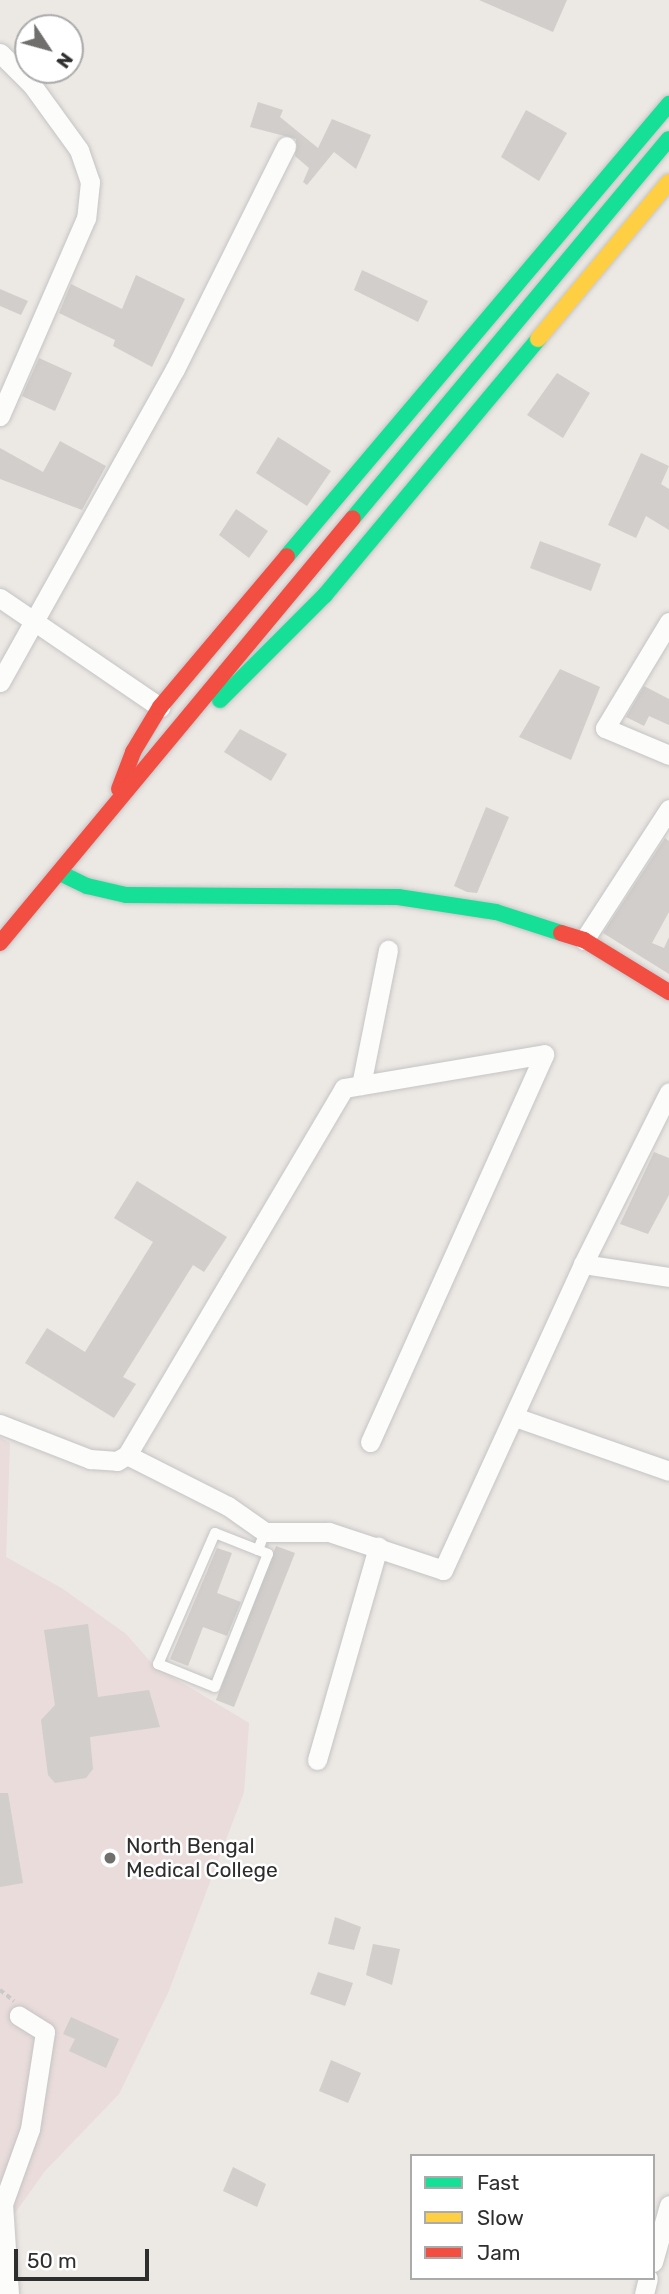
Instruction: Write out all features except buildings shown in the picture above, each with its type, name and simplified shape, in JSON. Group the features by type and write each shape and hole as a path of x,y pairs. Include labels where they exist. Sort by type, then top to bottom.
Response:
{"main road":[{"path":"110,812 133,752 160,707 669,104"},
{"path":"0,943 669,139"},
{"path":"189,718 215,705 238,685 315,605 669,182"},
{"path":"60,873 88,886 126,895 422,900 531,920 584,940 669,992"}],"street":[{"path":"0,53 32,85 79,150 90,182 86,218 0,416"},
{"path":"0,682 175,369 286,146"},
{"path":"0,598 160,707"},
{"path":"669,622 605,728 669,755"},
{"path":"584,940 669,809"},
{"path":"361,1085 387,950"},
{"path":"0,1424 90,1459 117,1461 127,1455 344,1088 544,1055 370,1443"},
{"path":"127,1455 228,1506 261,1541 319,1530 443,1570 583,1264 669,1092"},
{"path":"583,1264 669,1277"},
{"path":"515,1417 669,1471"},
{"path":"317,1760 378,1547"},
{"path":"9,2294 4,2197 30,2129 45,2032 19,2016"},
{"path":"655,2259 664,2243 669,2205"}],"lane":[{"path":"215,1533 261,1541 268,1554 215,1687 158,1664 215,1533"}],"shaded area":[{"name":"North Bengal Medical College","path":"0,1437 10,1443 6,1557 63,1589 126,1634 154,1666 249,1723 244,1792 168,1993 119,2094 45,2171 0,2234"}],"traffic: fast":[{"path":"287,556 669,104"},
{"path":"353,518 669,139"},
{"path":"220,700 325,595 538,339"},
{"path":"60,873 87,886 126,895 398,897 496,912 561,933"}],"traffic: slow":[{"path":"538,339 669,182"}],"traffic: jam":[{"path":"0,943 353,518"},
{"path":"119,789 133,752 160,707 287,556"},
{"path":"561,933 584,940 669,992"}],"place":[{"name":"North Bengal Medical College","path":"110,1858"}]}
